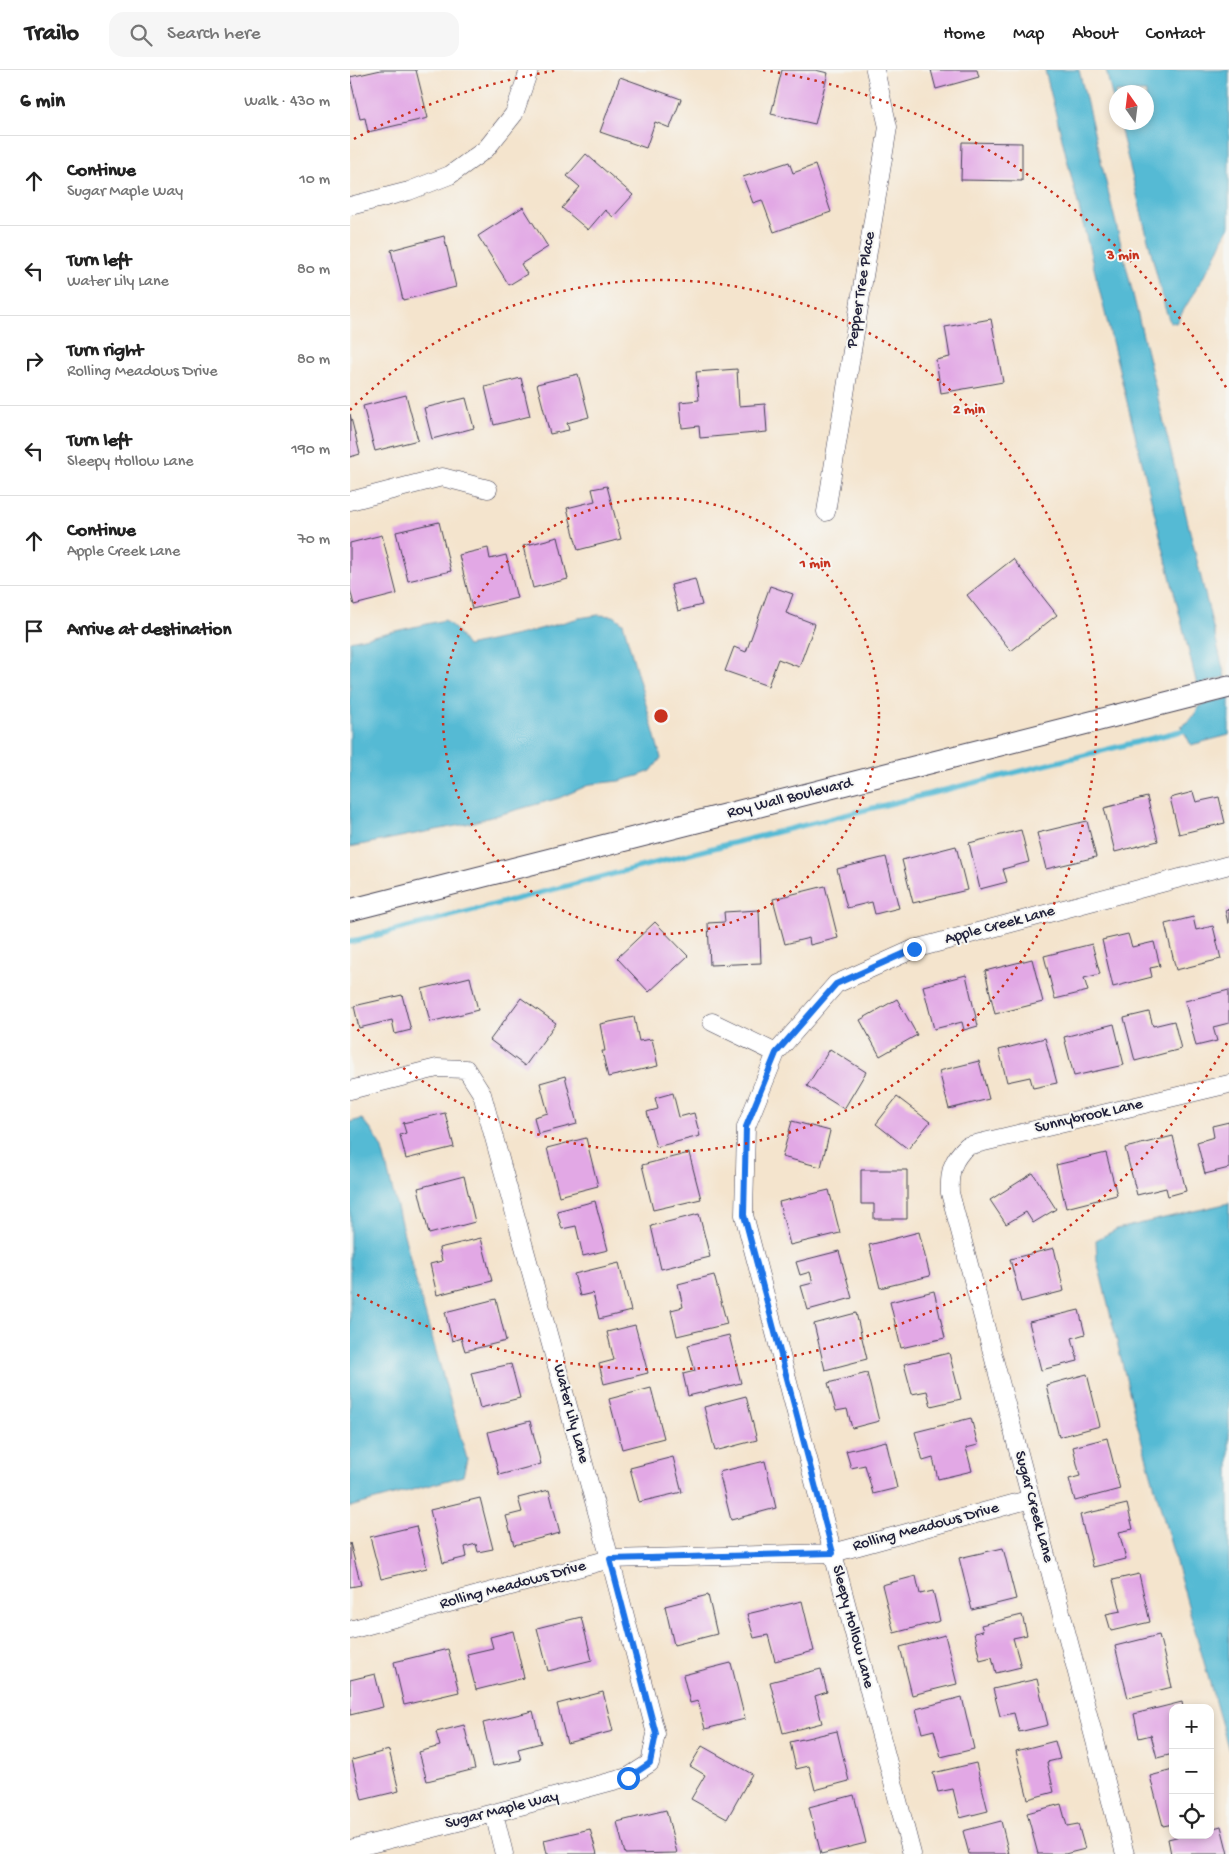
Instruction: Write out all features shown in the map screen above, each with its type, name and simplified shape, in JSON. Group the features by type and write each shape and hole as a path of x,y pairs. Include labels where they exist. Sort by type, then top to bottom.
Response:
{"street":[{"path":"350,206 409,191 450,175 486,149 514,114 529,70"},
{"name":"Pepper Tree Place","path":"826,512 888,128 875,70"},
{"path":"350,500 442,477 488,489"},
{"name":"Roy Wall Boulevard","path":"350,910 1229,687"},
{"name":"Apple Creek Lane","path":"776,1053 836,984 914,949 1229,865"},
{"path":"712,1022 776,1053"},
{"name":"Sleepy Hollow Lane","path":"776,1053 746,1127 744,1215 912,1854"},
{"name":"Water Lily Lane","path":"350,1090 437,1068 466,1069 482,1094 610,1559 656,1734 650,1763"},
{"name":"Sunnybrook Lane","path":"955,1160 967,1146 1229,1084"},
{"name":"Sugar Creek Lane","path":"955,1160 949,1177 950,1193 1125,1854"},
{"name":"Rolling Meadows Drive","path":"350,1630 610,1559 833,1553 1031,1499"},
{"name":"Sugar Maple Way","path":"350,1849 628,1778 650,1763"},
{"path":"494,1813 504,1854"}],"water":[{"path":"1045,70 1079,70 1225,677 1197,685"},
{"path":"1106,70 1229,70 1229,226 1214,259 1176,323 1170,322 1165,308 1121,130 1154,130 1154,85 1110,85"},
{"path":"598,615 614,616 623,623 661,758 651,771 619,781 591,784 559,798 466,824 350,847 350,641 445,620 455,629 467,646"},
{"path":"1229,698 1229,735 1191,745 1181,726 1191,719 1200,706"},
{"path":"362,1119 372,1131 382,1149 418,1289 467,1459 463,1476 350,1507 350,1122"},
{"path":"1229,1203 1229,1751 1137,1424 1097,1260 1096,1240 1117,1229"}],"building":[{"path":"381,70 416,70 428,118 368,132 365,118 360,119 350,77"},
{"path":"782,70 815,70 828,73 815,124 771,114"},
{"path":"931,70 977,70 979,77 936,89"},
{"path":"620,77 681,99 670,128 655,122 646,148 600,132"},
{"path":"962,142 1022,143 1022,181 961,180"},
{"path":"586,154 633,195 613,217 605,210 588,230 562,208 580,187 567,176"},
{"path":"789,162 793,173 815,165 831,212 774,232 762,200 753,203 743,177"},
{"path":"523,207 548,247 521,264 527,274 509,285 478,236"},
{"path":"444,236 456,287 403,300 391,250"},
{"path":"991,319 1003,382 941,393 936,360 950,357 945,327"},
{"path":"737,369 739,406 765,404 767,432 700,438 699,426 682,428 680,402 699,400 696,372"},
{"path":"578,374 589,417 567,423 569,430 550,434 537,384"},
{"path":"521,378 530,416 494,425 485,387"},
{"path":"406,395 418,440 375,451 363,406"},
{"path":"466,398 474,428 432,439 424,408"},
{"path":"350,414 360,454 350,457"},
{"path":"607,486 621,539 578,550 567,508 595,501 592,489"},
{"path":"439,522 451,571 408,581 396,532"},
{"path":"382,535 397,594 354,605 350,589 350,543"},
{"path":"558,537 568,579 533,588 523,546"},
{"path":"488,548 490,559 506,555 517,598 472,609 459,555"},
{"path":"1013,559 1057,615 1011,651 967,595"},
{"path":"695,579 702,605 678,611 671,585"},
{"path":"770,586 793,594 786,613 815,624 799,667 778,659 768,686 725,671 734,647 746,652"},
{"path":"1193,792 1196,802 1219,797 1225,823 1179,834 1170,798"},
{"path":"1147,797 1158,841 1115,852 1104,808"},
{"path":"1087,821 1096,857 1046,869 1037,833"},
{"path":"1021,830 1029,862 1003,869 1007,882 980,889 969,843"},
{"path":"956,846 967,890 913,903 902,860"},
{"path":"886,857 899,908 875,914 872,902 847,908 837,869"},
{"path":"825,886 838,938 810,945 809,938 785,944 773,899"},
{"path":"1229,909 1229,923 1228,923 1225,910"},
{"path":"759,910 761,963 710,965 708,923 725,922 724,912"},
{"path":"1193,917 1196,930 1213,926 1221,959 1176,970 1165,924"},
{"path":"655,922 688,956 649,992 617,958"},
{"path":"1128,934 1132,947 1154,942 1160,966 1150,968 1152,977 1113,987 1102,940"},
{"path":"1092,944 1100,974 1084,978 1088,991 1055,999 1044,956"},
{"path":"1032,959 1043,1002 995,1014 985,971"},
{"path":"966,975 978,1026 964,1030 962,1022 934,1029 923,986"},
{"path":"470,977 478,1010 430,1022 422,989"},
{"path":"1229,990 1229,1023 1213,1027 1217,1041 1196,1046 1185,1001"},
{"path":"402,995 411,1030 395,1034 392,1020 359,1028 354,1006"},
{"path":"521,998 556,1023 525,1066 490,1040"},
{"path":"897,999 917,1035 880,1056 860,1020"},
{"path":"1149,1012 1153,1026 1174,1021 1181,1049 1135,1061 1124,1018"},
{"path":"634,1017 639,1041 652,1039 658,1066 608,1077 602,1051 605,1051 600,1024"},
{"path":"1114,1024 1124,1065 1074,1076 1064,1037"},
{"path":"1045,1038 1057,1083 1033,1088 1030,1077 1007,1082 999,1050"},
{"path":"830,1049 866,1072 844,1109 807,1086"},
{"path":"979,1061 989,1099 949,1109 939,1071"},
{"path":"565,1076 577,1124 538,1134 534,1117 548,1113 540,1083"},
{"path":"673,1093 679,1117 694,1113 700,1136 656,1147 647,1112 658,1109 655,1098"},
{"path":"897,1097 930,1122 908,1149 876,1124"},
{"path":"445,1113 454,1147 406,1159 400,1135 406,1133 403,1123"},
{"path":"792,1121 830,1131 821,1167 782,1157"},
{"path":"1229,1122 1229,1168 1205,1174 1197,1142 1214,1137 1212,1126"},
{"path":"1173,1136 1186,1191 1168,1196 1166,1188 1137,1195 1125,1148"},
{"path":"586,1138 598,1186 559,1196 547,1148"},
{"path":"689,1153 701,1199 653,1210 642,1165"},
{"path":"1106,1153 1117,1195 1066,1208 1056,1165"},
{"path":"861,1170 907,1170 907,1219 874,1219 874,1204 861,1204"},
{"path":"1033,1173 1056,1209 1033,1223 1026,1212 1006,1224 990,1200"},
{"path":"464,1176 475,1222 429,1234 418,1188"},
{"path":"829,1190 840,1233 790,1245 779,1202"},
{"path":"595,1201 608,1250 583,1256 576,1226 562,1229 557,1211"},
{"path":"699,1214 710,1257 661,1269 651,1226"},
{"path":"919,1232 930,1276 880,1288 869,1245"},
{"path":"481,1238 492,1281 437,1295 430,1264 442,1261 439,1248"},
{"path":"1054,1248 1064,1291 1021,1302 1010,1259"},
{"path":"839,1251 852,1298 808,1310 801,1286 813,1283 810,1272 800,1275 796,1262"},
{"path":"619,1263 631,1311 599,1319 593,1293 580,1296 574,1274"},
{"path":"714,1275 727,1324 677,1336 671,1310 683,1307 678,1284"},
{"path":"934,1291 945,1338 901,1348 890,1302"},
{"path":"496,1299 506,1341 465,1351 461,1338 452,1341 445,1312"},
{"path":"1079,1310 1085,1334 1072,1338 1078,1361 1041,1370 1029,1322"},
{"path":"856,1313 867,1359 825,1370 814,1324"},
{"path":"635,1325 648,1373 604,1384 599,1364 614,1360 607,1332"},
{"path":"729,1335 741,1383 688,1396 683,1374 695,1371 688,1345"},
{"path":"949,1353 961,1399 931,1406 927,1391 912,1394 904,1364"},
{"path":"511,1364 520,1398 480,1408 471,1373"},
{"path":"867,1373 879,1421 852,1428 847,1409 836,1411 828,1383"},
{"path":"1087,1374 1100,1426 1059,1437 1046,1385"},
{"path":"651,1388 664,1438 622,1449 609,1399"},
{"path":"746,1396 757,1440 715,1451 704,1407"},
{"path":"971,1418 978,1445 966,1448 972,1471 938,1479 933,1458 923,1461 915,1432"},
{"path":"530,1421 541,1464 499,1475 488,1432"},
{"path":"1107,1438 1120,1489 1075,1501 1069,1479 1080,1476 1073,1447"},
{"path":"886,1441 897,1488 873,1494 865,1465 851,1468 846,1451"},
{"path":"673,1457 682,1492 639,1502 630,1468"},
{"path":"765,1461 776,1508 731,1520 719,1472"},
{"path":"549,1490 560,1533 514,1545 506,1516 522,1512 518,1498"},
{"path":"480,1498 493,1549 478,1552 476,1544 465,1547 467,1557 443,1563 430,1510"},
{"path":"1127,1504 1133,1529 1119,1532 1126,1559 1093,1567 1080,1515"},
{"path":"416,1526 427,1568 381,1579 370,1537"},
{"path":"350,1543 361,1585 350,1587"},
{"path":"1003,1548 1016,1599 972,1610 959,1558"},
{"path":"1139,1574 1150,1622 1111,1631 1106,1614 1121,1611 1113,1580"},
{"path":"916,1576 920,1594 933,1591 940,1621 894,1633 882,1585"},
{"path":"708,1595 717,1634 674,1645 665,1606"},
{"path":"802,1601 814,1651 775,1661 768,1635 754,1638 747,1614"},
{"path":"1022,1615 1027,1635 1013,1638 1021,1667 996,1673 992,1657 980,1660 974,1633 983,1631 981,1625"},
{"path":"581,1617 592,1660 548,1671 537,1628"},
{"path":"513,1631 524,1678 476,1690 467,1654 493,1648 490,1637"},
{"path":"945,1635 957,1684 912,1695 900,1647"},
{"path":"1159,1635 1172,1687 1128,1698 1115,1646"},
{"path":"448,1649 459,1692 404,1705 394,1662"},
{"path":"731,1663 745,1719 705,1729 698,1701 690,1703 683,1675"},
{"path":"821,1669 827,1692 815,1696 822,1723 783,1733 770,1682"},
{"path":"375,1674 383,1707 350,1715 350,1680"},
{"path":"1037,1679 1048,1725 1019,1732 1014,1713 1000,1716 993,1689"},
{"path":"603,1692 613,1731 567,1743 557,1704"},
{"path":"962,1697 974,1749 941,1757 934,1730 922,1733 916,1709"},
{"path":"1169,1705 1169,1755 1157,1758 1151,1735 1139,1738 1134,1714"},
{"path":"533,1711 541,1743 518,1749 521,1760 493,1766 483,1723"},
{"path":"464,1725 475,1769 427,1781 419,1752 440,1746 436,1732"},
{"path":"837,1731 849,1781 815,1790 809,1766 796,1769 790,1742"},
{"path":"1055,1741 1060,1759 1047,1762 1054,1792 1028,1799 1016,1751"},
{"path":"702,1746 752,1774 727,1819 691,1799 705,1775 690,1766"},
{"path":"389,1750 399,1791 362,1800 352,1760"},
{"path":"976,1763 988,1811 960,1818 953,1789 938,1792 933,1773"},
{"path":"1169,1771 1169,1825 1163,1826 1150,1776"},
{"path":"854,1795 866,1843 821,1854 809,1807"},
{"path":"1061,1804 1067,1826 1078,1824 1085,1849 1065,1854 1038,1854 1027,1813"},
{"path":"666,1810 677,1853 625,1854 617,1822"},
{"path":"1001,1821 1009,1854 969,1854 963,1831"},
{"path":"1221,1826 1228,1854 1171,1854 1168,1839 1214,1839 1214,1828"},
{"path":"590,1829 597,1854 547,1854 544,1840"}],"waterway":[{"path":"350,942 725,845 1189,729"}],"route":[{"path":"628,1778 650,1763 656,1734 610,1559 833,1553 744,1215 746,1127 776,1053 836,984 914,949"}]}
